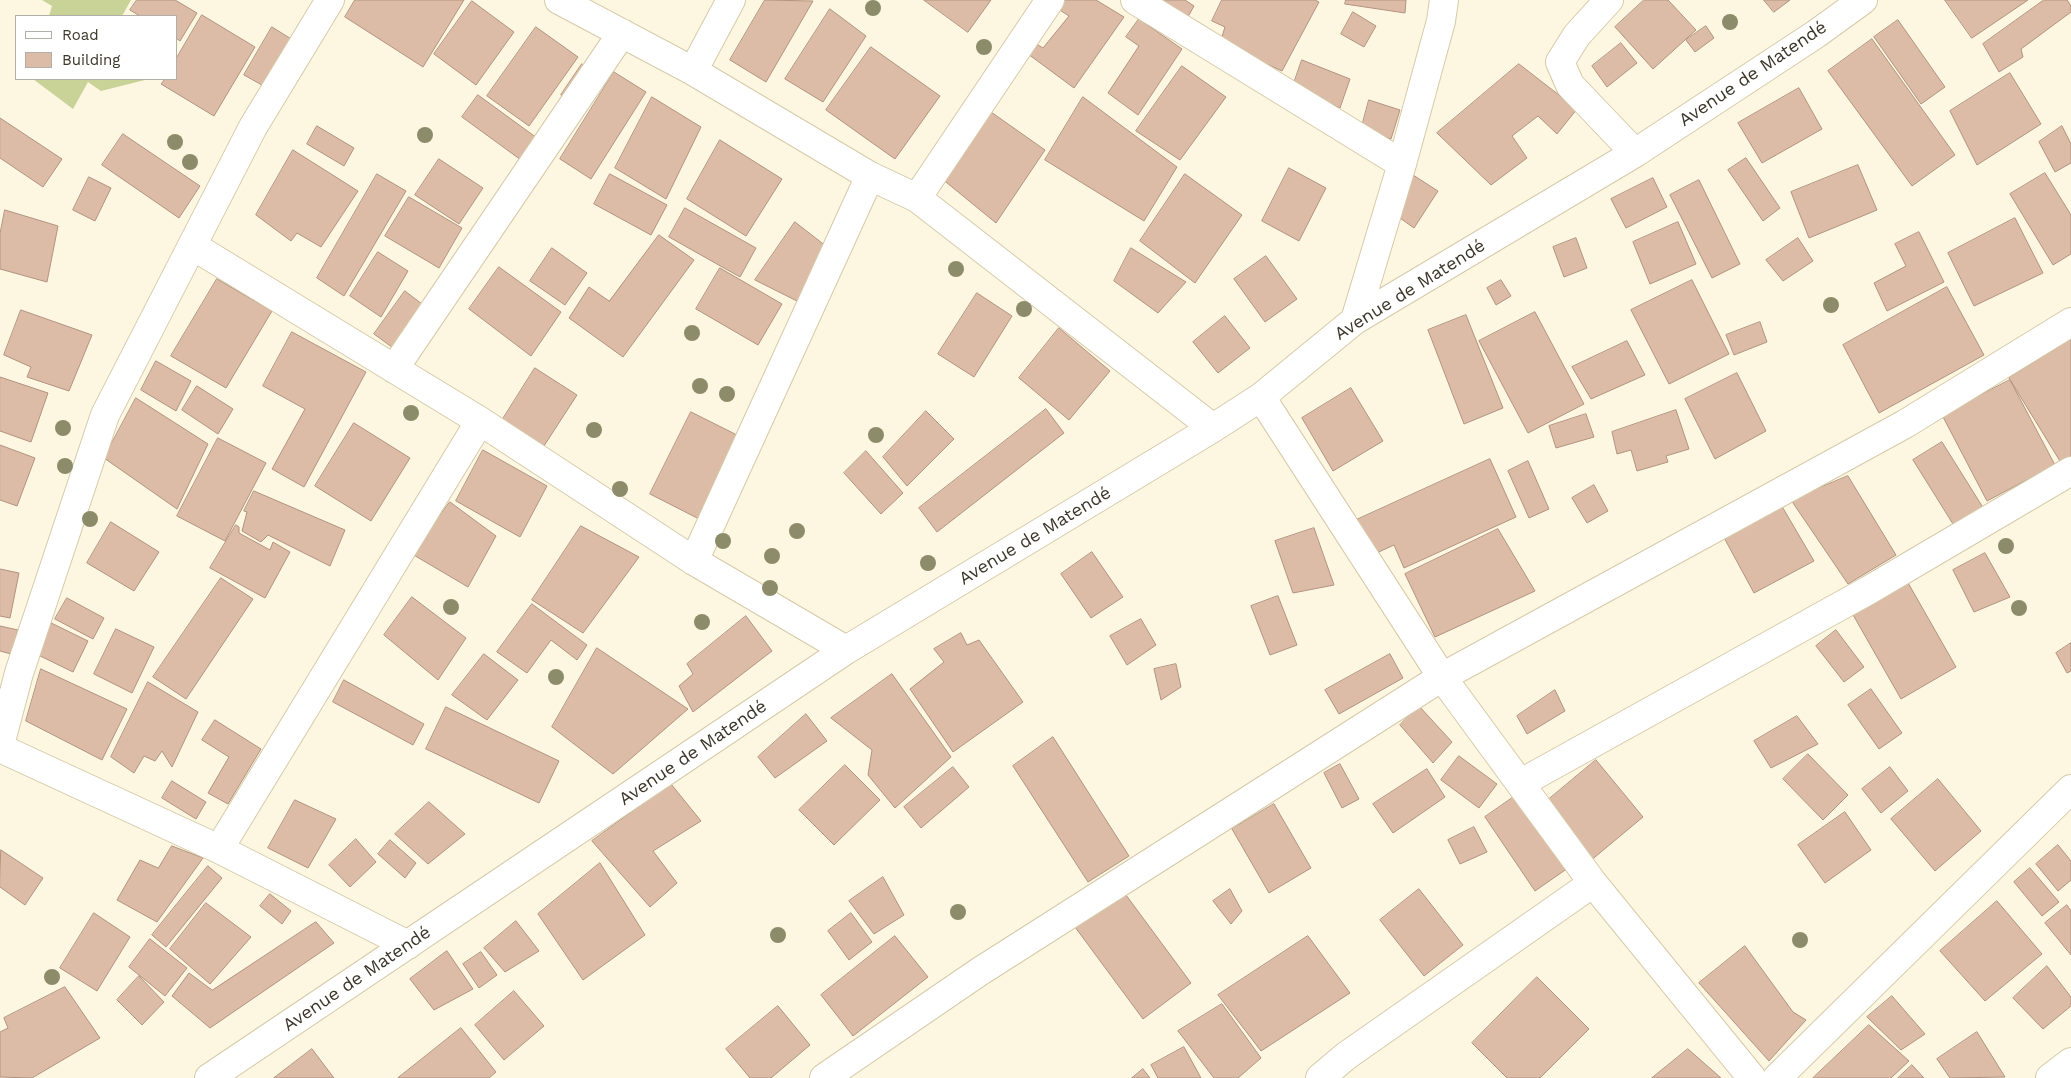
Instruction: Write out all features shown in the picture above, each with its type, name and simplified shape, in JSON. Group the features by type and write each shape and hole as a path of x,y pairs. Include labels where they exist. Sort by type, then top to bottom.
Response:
{"street":[{"path":"330,0 254,127 105,414 19,673 0,747 220,849 408,945"},
{"path":"559,0 693,71 870,176 917,198 1212,428"},
{"path":"693,71 731,0"},
{"path":"917,198 1050,0"},
{"path":"1135,0 1402,164"},
{"path":"1355,320 1402,164 1441,21 1444,0"},
{"path":"1609,0 1577,35 1560,62 1570,85 1635,153"},
{"name":"Avenue de Matendé","path":"209,1078 846,650 1261,397 1355,320 1635,153 1864,0"},
{"path":"394,369 622,34"},
{"path":"694,561 870,176"},
{"path":"193,246 480,421 694,561 846,650"},
{"path":"824,1078 979,972 1442,677 1904,424 2071,322"},
{"path":"1261,397 1442,677 1593,883 1752,1078"},
{"path":"220,849 480,421"},
{"path":"1521,783 1869,590 2071,470"},
{"path":"1778,1078 2071,789"},
{"path":"1320,1078 1346,1056 1593,883"},
{"path":"2050,1078 2071,1062"}],"green space":[{"path":"42,0 131,0 123,15 49,15 52,6"},
{"path":"34,80 145,80 101,91 88,82 73,109"}],"building":[{"path":"137,0 175,0 197,13 180,41 178,40 178,15 138,15 130,10"},
{"path":"355,0 464,0 423,67 345,17"},
{"path":"765,0 813,1 766,82 730,60"},
{"path":"924,0 991,0 968,32"},
{"path":"1056,0 1096,0 1124,17 1074,88 1024,51 1030,40 1043,48 1069,16 1052,5"},
{"path":"1144,0 1185,0 1194,6 1184,24"},
{"path":"1222,0 1315,0 1319,2 1282,71 1220,43 1225,27 1212,21"},
{"path":"1346,0 1406,0 1405,13 1345,4"},
{"path":"1644,0 1668,0 1696,30 1653,69 1615,27"},
{"path":"1764,0 1790,0 1774,12"},
{"path":"1945,0 2028,0 1972,38"},
{"path":"2044,0 2067,0 2071,6 2071,12 2021,49 2023,57 1999,72 1983,44"},
{"path":"472,1 514,32 476,85 434,54"},
{"path":"830,9 866,36 823,102 785,79"},
{"path":"1353,12 1376,26 1364,47 1341,34"},
{"path":"202,15 255,47 214,116 161,84 164,80 178,80 178,56"},
{"path":"1139,19 1182,49 1138,115 1108,93 1139,46 1126,37"},
{"path":"1898,20 1945,87 1921,104 1874,37"},
{"path":"1706,26 1714,38 1695,52 1686,40"},
{"path":"272,27 296,42 269,89 244,75"},
{"path":"536,27 578,57 529,126 487,96"},
{"path":"1872,39 1955,155 1912,186 1828,71"},
{"path":"1621,43 1637,63 1607,87 1592,66"},
{"path":"871,47 940,96 895,159 826,110"},
{"path":"1302,60 1350,79 1340,108 1293,86"},
{"path":"582,64 591,71 570,101 561,95"},
{"path":"1519,64 1577,109 1557,134 1538,116 1512,136 1527,158 1491,185 1437,133"},
{"path":"1182,66 1226,97 1180,160 1136,131"},
{"path":"614,72 646,92 591,179 560,159"},
{"path":"2010,73 2041,124 1977,165 1950,111"},
{"path":"1799,88 1822,129 1762,163 1738,123"},
{"path":"478,95 537,138 521,160 462,117"},
{"path":"652,97 701,127 666,199 615,168"},
{"path":"1083,97 1177,167 1144,221 1045,160"},
{"path":"1369,100 1400,110 1391,139 1361,130"},
{"path":"991,112 1045,150 996,223 941,178"},
{"path":"0,118 62,159 43,187 0,158"},
{"path":"317,126 354,148 344,166 307,144"},
{"path":"2062,126 2071,144 2071,163 2055,172 2039,142"},
{"path":"123,134 200,186 179,218 102,165"},
{"path":"720,140 782,179 746,236 687,199"},
{"path":"293,150 358,191 321,247 297,233 291,241 256,215"},
{"path":"1746,158 1780,208 1763,221 1728,170"},
{"path":"439,159 483,188 459,224 415,195"},
{"path":"1858,165 1877,210 1809,238 1791,192"},
{"path":"1289,168 1326,188 1299,241 1262,221"},
{"path":"2045,173 2071,215 2071,254 2053,265 2010,194"},
{"path":"377,174 406,191 344,296 317,278"},
{"path":"610,174 667,205 651,235 594,204"},
{"path":"1185,174 1242,215 1195,283 1140,241"},
{"path":"1413,175 1438,191 1414,228 1390,211"},
{"path":"89,177 111,188 95,221 73,210"},
{"path":"1653,178 1667,207 1626,228 1611,199"},
{"path":"1699,180 1740,264 1712,278 1670,195"},
{"path":"409,197 462,228 439,268 385,236"},
{"path":"685,208 756,248 740,277 669,237"},
{"path":"5,210 58,226 47,282 0,269 0,234"},
{"path":"2015,218 2043,273 1974,306 1948,253"},
{"path":"795,222 831,250 801,303 755,280"},
{"path":"1678,222 1696,264 1650,284 1633,242"},
{"path":"1919,232 1944,282 1887,311 1874,283 1906,266 1895,244"},
{"path":"659,235 694,260 623,357 569,318 589,287 609,301"},
{"path":"1576,238 1587,268 1564,277 1553,247"},
{"path":"1798,238 1813,261 1783,281 1766,260"},
{"path":"552,248 587,273 565,305 530,281"},
{"path":"1131,248 1186,282 1158,313 1114,281"},
{"path":"378,252 408,271 381,317 350,296"},
{"path":"1266,256 1297,299 1265,322 1234,279"},
{"path":"499,267 561,312 531,356 469,309"},
{"path":"720,268 782,304 758,345 696,309"},
{"path":"217,279 272,311 226,388 171,356"},
{"path":"1501,280 1511,296 1496,305 1487,288"},
{"path":"1692,280 1729,354 1669,384 1631,310"},
{"path":"1947,287 1984,355 1879,413 1843,345"},
{"path":"405,291 431,311 400,353 374,334"},
{"path":"977,293 1012,316 974,377 938,354"},
{"path":"21,310 92,335 69,391 27,377 31,367 4,355"},
{"path":"1535,312 1584,404 1528,433 1479,341"},
{"path":"1466,315 1503,408 1464,424 1428,330"},
{"path":"1225,316 1250,348 1218,373 1193,342"},
{"path":"1760,322 1767,342 1734,355 1726,335"},
{"path":"1059,328 1110,371 1069,420 1019,378"},
{"path":"292,332 366,372 304,487 272,469 305,409 263,386"},
{"path":"2071,339 2071,461 2063,466 2009,378"},
{"path":"1627,341 1645,375 1591,399 1572,367"},
{"path":"156,361 191,381 176,411 141,390"},
{"path":"535,368 577,395 542,449 501,422"},
{"path":"1737,373 1766,431 1715,459 1685,399"},
{"path":"0,377 48,393 31,442 0,431"},
{"path":"2010,380 2055,465 1987,501 1942,415"},
{"path":"197,386 233,409 218,434 182,410"},
{"path":"1351,388 1383,441 1333,471 1302,418"},
{"path":"136,398 208,444 177,509 104,458"},
{"path":"1046,409 1064,433 937,532 919,508"},
{"path":"1676,410 1689,449 1666,456 1668,462 1637,471 1631,450 1617,454 1612,432"},
{"path":"926,411 954,439 907,486 883,457"},
{"path":"691,412 743,438 703,521 650,494"},
{"path":"1586,414 1594,437 1556,448 1549,426"},
{"path":"354,423 410,458 371,521 315,486"},
{"path":"218,438 266,463 225,541 177,516"},
{"path":"1942,442 1987,514 1958,532 1913,460"},
{"path":"0,445 35,458 17,506 0,500"},
{"path":"483,450 547,486 520,537 456,501"},
{"path":"866,451 903,493 881,514 844,473"},
{"path":"1490,459 1516,517 1404,568 1394,545 1370,556 1354,521"},
{"path":"1528,461 1549,509 1529,518 1508,471"},
{"path":"1848,476 1896,555 1848,584 1791,500"},
{"path":"1594,485 1608,511 1587,523 1572,498"},
{"path":"254,491 345,530 330,566 268,535 261,542 242,531 247,512 244,511"},
{"path":"450,502 496,536 468,587 412,554"},
{"path":"1780,503 1814,561 1754,593 1722,534"},
{"path":"111,522 159,552 134,591 87,563"},
{"path":"236,525 239,527 239,533 270,550 273,542 290,552 265,598 210,568"},
{"path":"581,526 639,557 583,633 532,600"},
{"path":"1314,528 1334,585 1293,593 1275,541"},
{"path":"1498,529 1535,591 1435,637 1405,574"},
{"path":"1092,552 1123,597 1091,618 1061,574"},
{"path":"1985,553 2010,597 1974,612 1953,570"},
{"path":"0,569 19,573 10,618 0,616"},
{"path":"221,578 253,599 186,699 153,677"},
{"path":"1907,581 1956,667 1901,699 1852,613"},
{"path":"1278,596 1297,645 1270,655 1251,606"},
{"path":"412,597 466,638 438,680 384,635"},
{"path":"67,598 104,618 93,639 55,619"},
{"path":"532,604 587,645 577,660 551,640 527,673 497,652"},
{"path":"746,616 772,651 693,712 679,686 693,674 687,664"},
{"path":"1141,619 1156,645 1127,665 1110,636"},
{"path":"45,620 88,641 73,672 30,651"},
{"path":"0,626 18,630 11,654 0,651"},
{"path":"116,629 154,647 132,693 94,674"},
{"path":"1836,630 1864,667 1844,682 1816,646"},
{"path":"961,633 967,645 979,640 1023,702 953,752 910,689 944,662 934,649"},
{"path":"2071,643 2071,671 2067,673 2056,653"},
{"path":"597,648 688,709 613,774 552,727"},
{"path":"484,654 518,680 487,720 452,695"},
{"path":"1390,654 1403,678 1339,714 1325,690"},
{"path":"1176,664 1181,687 1161,700 1154,669"},
{"path":"41,669 127,709 102,760 26,721"},
{"path":"892,674 951,757 895,808 868,775 872,750 831,718"},
{"path":"344,680 424,724 413,745 333,702"},
{"path":"148,682 198,712 172,767 162,751 155,761 144,756 134,773 111,757"},
{"path":"1871,689 1902,733 1879,749 1848,705"},
{"path":"1555,690 1565,711 1527,734 1517,716"},
{"path":"1419,706 1452,742 1433,763 1400,725"},
{"path":"446,707 559,761 539,803 426,749"},
{"path":"806,714 827,741 775,778 758,757"},
{"path":"1797,716 1818,744 1771,768 1754,741"},
{"path":"215,720 261,749 228,804 208,793 229,757 202,740"},
{"path":"1053,737 1129,856 1088,882 1013,766"},
{"path":"1808,754 1848,795 1823,820 1783,779"},
{"path":"1459,756 1497,784 1479,808 1441,780"},
{"path":"1596,760 1643,817 1589,862 1542,805"},
{"path":"1340,764 1359,799 1342,808 1324,773"},
{"path":"845,765 880,800 834,845 799,810"},
{"path":"953,767 969,787 921,828 904,807"},
{"path":"1890,767 1908,791 1881,813 1862,789"},
{"path":"1427,769 1445,797 1393,833 1373,804"},
{"path":"1938,779 1981,831 1935,871 1891,819"},
{"path":"172,781 206,802 196,819 162,798"},
{"path":"671,784 701,821 653,851 677,883 650,907 592,841"},
{"path":"1518,794 1568,868 1535,891 1485,817"},
{"path":"295,800 336,819 308,868 268,848"},
{"path":"429,802 465,834 428,864 395,834"},
{"path":"1274,804 1311,868 1269,893 1232,829"},
{"path":"1845,812 1871,850 1825,883 1798,845"},
{"path":"1474,827 1487,852 1460,864 1448,840"},
{"path":"356,839 376,862 350,887 329,865"},
{"path":"390,840 416,863 405,878 378,854"},
{"path":"2058,845 2071,861 2071,880 2058,891 2036,864"},
{"path":"172,846 203,858 157,922 117,900 140,860 158,868"},
{"path":"1,850 43,878 25,905 0,887"},
{"path":"600,863 645,935 583,980 538,914"},
{"path":"208,866 222,878 166,947 152,935"},
{"path":"2030,868 2059,902 2042,916 2014,882"},
{"path":"883,877 904,915 874,934 849,901"},
{"path":"1230,889 1242,911 1231,924 1213,901"},
{"path":"1419,889 1463,945 1424,976 1380,920"},
{"path":"1123,891 1191,983 1143,1019 1075,927"},
{"path":"270,894 291,911 282,924 260,906"},
{"path":"1997,901 2042,954 1985,1001 1940,951"},
{"path":"206,903 251,937 210,984 170,949"},
{"path":"2067,905 2071,911 2071,955 2045,923"},
{"path":"94,913 130,937 97,991 60,968"},
{"path":"851,913 872,942 849,960 828,931"},
{"path":"516,921 539,951 505,972 484,948"},
{"path":"316,922 334,943 210,1028 172,996 189,973 212,990"},
{"path":"895,936 928,977 853,1036 821,995"},
{"path":"1308,936 1350,993 1261,1051 1218,995"},
{"path":"150,939 187,968 165,996 129,967"},
{"path":"1745,946 1793,1012 1806,1020 1769,1061 1699,983"},
{"path":"447,951 473,989 434,1010 410,979"},
{"path":"481,952 497,975 479,988 463,964"},
{"path":"2047,966 2071,997 2071,1006 2043,1029 2013,998"},
{"path":"139,976 164,1002 142,1025 117,1000"},
{"path":"1537,977 1589,1029 1540,1078 1507,1078 1472,1043"},
{"path":"65,987 100,1038 32,1078 0,1077 0,1032 8,1028 4,1018"},
{"path":"514,991 544,1026 504,1060 475,1025"},
{"path":"1892,996 1925,1034 1901,1050 1867,1017"},
{"path":"1222,1004 1261,1058 1238,1078 1214,1078 1178,1031"},
{"path":"778,1006 810,1045 771,1078 750,1078 726,1049"},
{"path":"1869,1025 1909,1061 1891,1078 1813,1078"},
{"path":"461,1028 496,1072 489,1078 398,1078"},
{"path":"1977,1032 2005,1077 1950,1078 1937,1059"},
{"path":"1184,1047 1201,1078 1158,1078 1151,1065"},
{"path":"312,1049 334,1078 274,1078"},
{"path":"1688,1049 1721,1078 1652,1078"},
{"path":"1912,1065 1924,1078 1898,1078"},
{"path":"1143,1069 1150,1078 1132,1078"}]}
